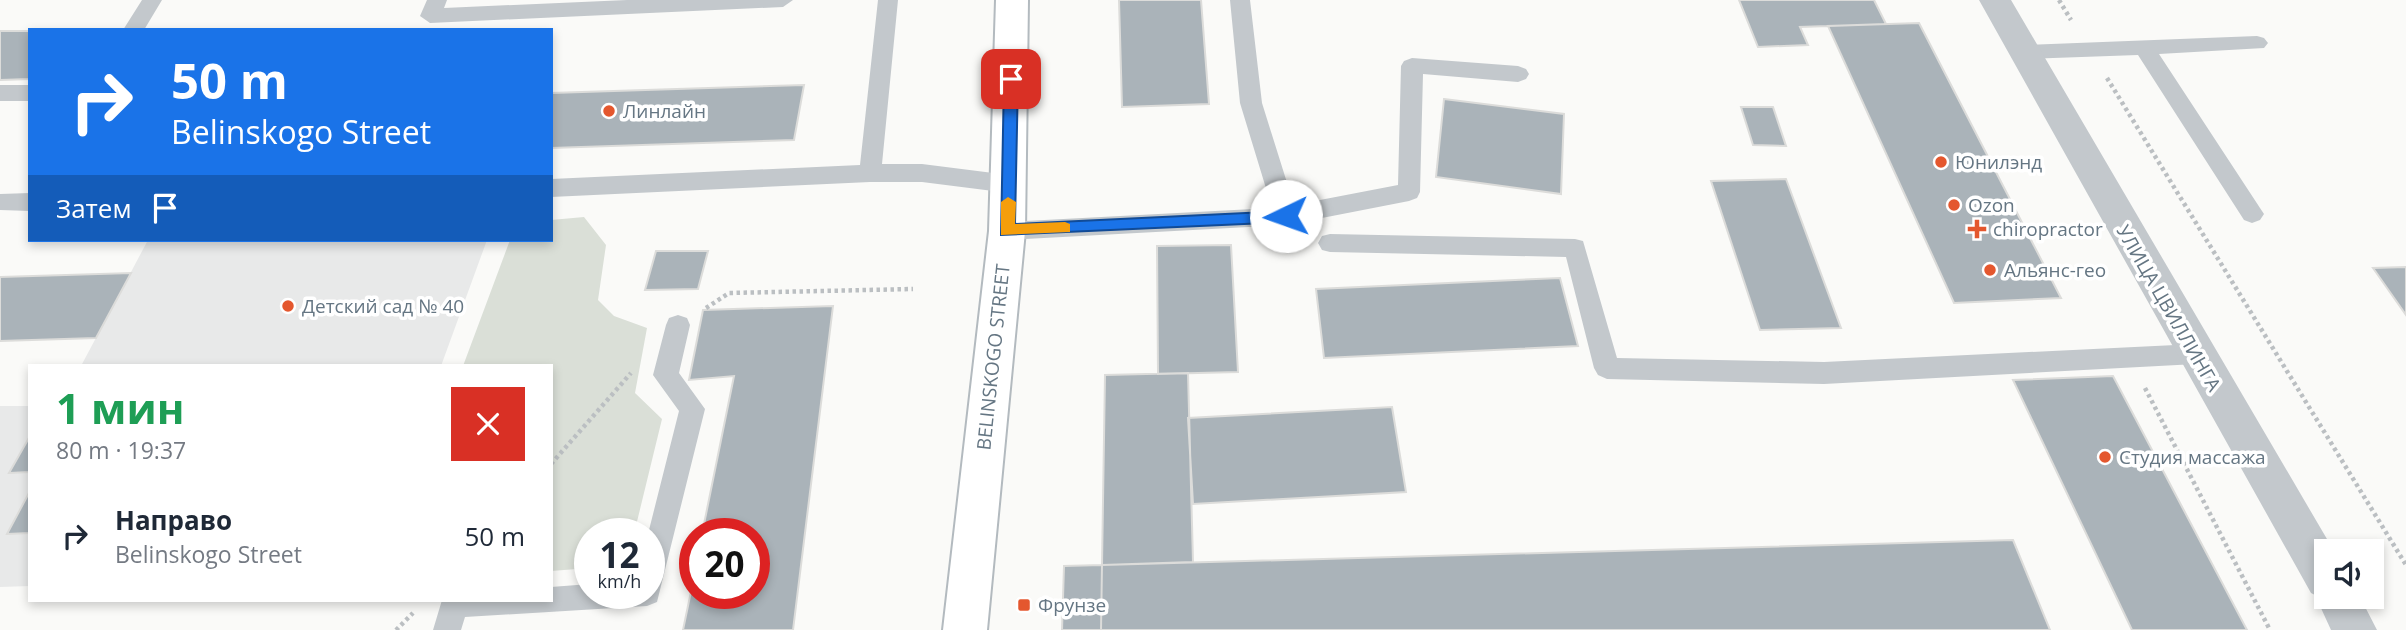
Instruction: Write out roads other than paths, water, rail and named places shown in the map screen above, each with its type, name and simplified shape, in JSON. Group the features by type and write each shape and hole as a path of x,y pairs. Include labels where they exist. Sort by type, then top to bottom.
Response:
{"main road":[{"name":"BELINSKOGO STREET","path":"965,630 1007,231 1012,0"}],"street":[{"name":"УЛИЦА ЦВИЛЛИНГА","path":"1995,0 2314,558"},
{"path":"2343,609 2355,630"}],"lane":[{"path":"134,28 152,0"},
{"path":"437,0 430,16 783,0"},
{"path":"870,173 888,0"},
{"path":"1240,0 1251,103 1286,216"},
{"path":"2023,52 2257,43"},
{"path":"2144,47 2252,214"},
{"path":"1007,231 1286,216 1409,192 1412,66 1518,74"},
{"path":"0,93 28,93"},
{"path":"553,188 870,173 922,173 1009,184"},
{"path":"3,202 28,202"},
{"path":"1330,243 1575,248 1607,368 1824,373 2196,354"},
{"path":"665,519 692,409 666,375 678,325"},
{"path":"553,600 574,598"},
{"path":"447,630 454,604 500,602"}],"place":[{"name":"Линлайн","path":"609,111"},
{"name":"Юнилэнд","path":"1941,162"},
{"name":"Ozon","path":"1954,205"},
{"name":"chiropractor","path":"1977,229"},
{"name":"Альянс-гео","path":"1990,270"},
{"name":"Детский сад № 40","path":"288,306"},
{"name":"Студия массажа","path":"2105,457"},
{"name":"Фрунзе","path":"1024,605"}]}
